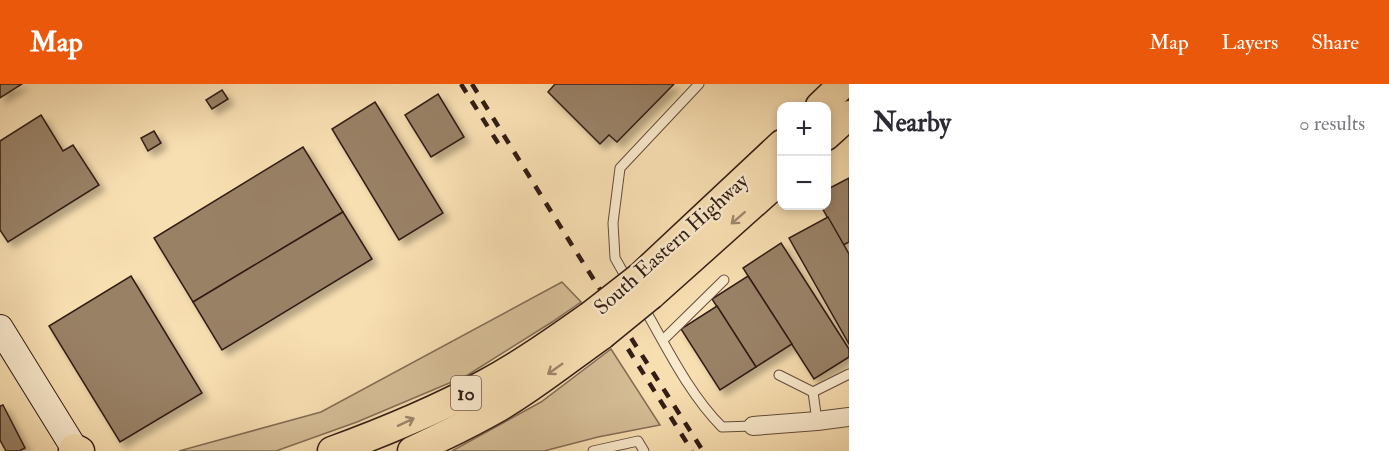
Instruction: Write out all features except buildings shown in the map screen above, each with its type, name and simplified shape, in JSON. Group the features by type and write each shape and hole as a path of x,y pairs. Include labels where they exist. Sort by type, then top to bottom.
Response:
{"main road":[{"path":"824,102 843,84"},
{"path":"831,131 849,115"},
{"name":"South Eastern Highway","path":"641,290 777,149"},
{"name":"South Eastern Highway","path":"412,451 500,406 553,371 596,326 777,182"},
{"name":"South Eastern Highway","path":"332,451 386,431 485,384 544,348 596,326"}],"street":[{"path":"0,328 76,450"},
{"path":"753,426 849,417"}],"lane":[{"path":"699,84 620,168 613,223 615,258 641,290 663,340 702,406 722,428 753,426"},
{"path":"663,340 724,280"},
{"path":"813,392 849,374"},
{"path":"779,375 813,392"},
{"path":"813,392 817,421"},
{"path":"593,451 638,441 644,451"}],"shaded area":[{"path":"562,282 581,302 466,376 357,422 276,451 179,451 321,412"},
{"path":"611,349 660,425 598,437 544,451 452,451 541,402"}],"railway":[{"path":"461,84 503,151"},
{"path":"472,84 703,451"},
{"path":"628,349 692,451"}]}
